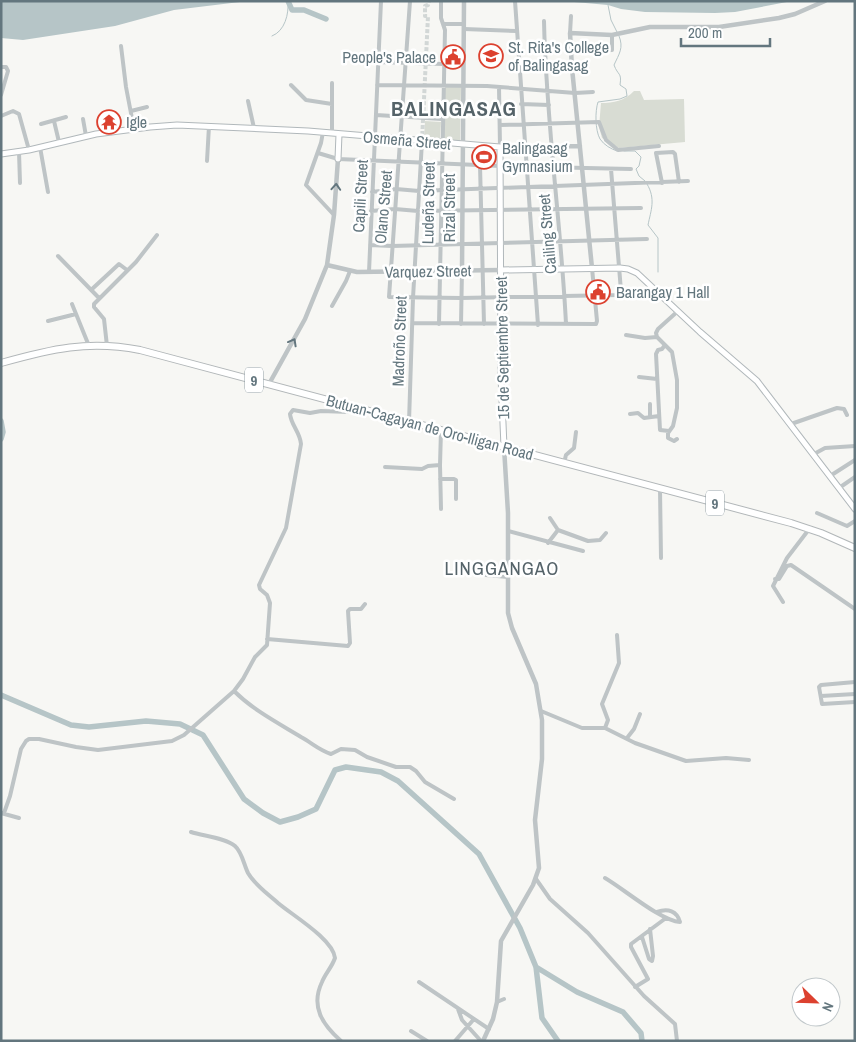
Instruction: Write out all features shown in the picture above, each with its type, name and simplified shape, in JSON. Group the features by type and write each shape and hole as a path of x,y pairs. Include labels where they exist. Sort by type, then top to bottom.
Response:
{"highway":[{"name":"Butuan-Cagayan de Oro-Iligan Road","path":"1,363 60,348 90,346 107,346 153,353 810,528 855,548"}],"main road":[{"name":"Osmeña Street","path":"1,154 29,150 86,136 164,126 209,126 323,132 500,147"},
{"path":"338,159 340,134"},
{"name":"15 de Septiembre Street","path":"500,147 502,243 500,376 504,447"},
{"path":"620,268 637,273 757,381 855,509"},
{"name":"Varquez Street","path":"502,270 620,268"}],"street":[{"name":"Capili Street","path":"369,272 380,1"},
{"name":"Olano Street","path":"410,1 388,294 391,298 413,298"},
{"name":"Ludeña Street","path":"439,324 445,30 441,18 441,1"},
{"name":"Rizal Street","path":"461,324 464,1"},
{"path":"514,1 538,324"},
{"path":"570,32 615,34 650,27 710,27 766,20 795,14 825,1"},
{"path":"412,323 501,325 595,324 597,321 570,52 571,16"},
{"name":"Cailing Street","path":"544,21 553,167 564,269 566,324"},
{"path":"443,24 516,31"},
{"path":"570,52 612,50 615,34"},
{"path":"121,46 134,129"},
{"path":"378,62 444,64"},
{"path":"1,68 6,67 8,71 1,96"},
{"path":"547,70 572,68"},
{"path":"332,83 332,133"},
{"path":"291,85 306,100 332,104"},
{"path":"377,85 499,87 575,93 593,92"},
{"name":"15 de Septiembre Street","path":"499,87 500,147"},
{"path":"248,101 254,128"},
{"path":"521,104 549,105"},
{"path":"131,111 147,107"},
{"path":"1,116 13,111 19,114 29,150"},
{"path":"376,115 442,119"},
{"path":"41,124 66,117"},
{"path":"83,119 86,136"},
{"path":"54,121 59,142"},
{"path":"500,125 599,122 606,140 618,150 658,146"},
{"path":"207,161 209,126"},
{"path":"323,132 318,153 306,184 334,215"},
{"name":"Madroño Street","path":"409,422 414,271 422,141"},
{"name":"Osmeña Street","path":"500,147 580,146"},
{"path":"40,147 48,192"},
{"path":"19,152 20,184"},
{"path":"662,183 656,154 674,152 679,182"},
{"path":"318,153 338,159 631,169"},
{"path":"268,384 305,319 327,265 334,215 338,159"},
{"path":"480,165 484,324"},
{"path":"413,298 595,296 620,294 620,268 611,169"},
{"path":"372,192 396,189 418,191 688,181"},
{"path":"371,211 641,208"},
{"path":"107,346 104,319 94,306 99,298 145,252 157,235"},
{"path":"370,245 647,239"},
{"path":"58,256 99,298"},
{"path":"91,290 119,264 127,270"},
{"name":"Varquez Street","path":"327,265 350,271 369,272 502,270"},
{"path":"332,306 350,271"},
{"path":"72,304 90,346"},
{"path":"677,439 674,441 668,438 677,408 678,383 673,353 657,337 656,333 658,328 678,311"},
{"path":"48,321 76,314"},
{"path":"626,334 645,338 657,337"},
{"path":"665,345 656,353 657,379 660,430 669,432"},
{"path":"639,377 657,379"},
{"path":"650,404 650,417"},
{"path":"18,818 3,813 10,796 22,749 29,739 40,739 98,750 172,741 184,736 242,682 255,657 266,647 270,603 267,595 261,590 260,585 286,528 301,444 300,434 290,418 290,414 292,410 310,413 321,411 350,412 356,411 358,408"},
{"path":"791,424 837,408 844,409 847,415"},
{"path":"630,414 638,413 643,418 659,416"},
{"path":"440,508 441,430"},
{"path":"564,463 567,454 574,448 576,432"},
{"path":"814,454 825,448 855,446"},
{"name":"15 de Septiembre Street","path":"482,1041 489,1029 497,1002 501,941 536,879 540,868 535,820 542,749 541,711 536,684 509,618 508,531 504,447"},
{"path":"830,476 855,460"},
{"path":"385,468 422,469 440,465"},
{"path":"839,488 855,477"},
{"path":"440,479 456,480 456,499"},
{"path":"660,489 661,558"},
{"path":"817,514 847,526 855,521"},
{"path":"550,518 557,528 592,541 600,540 606,533"},
{"path":"548,543 557,528"},
{"path":"783,602 773,586 775,579 787,558 810,528"},
{"path":"508,531 583,551"},
{"path":"775,579 779,579 787,566 791,565 855,610"},
{"path":"475,574 508,576"},
{"path":"267,639 348,646 350,643 348,610 361,609 365,604"},
{"path":"605,728 608,720 602,708 602,702 619,663 616,635"},
{"path":"855,682 821,685 819,687 823,704 855,702"},
{"path":"234,691 270,718 331,754 341,749 355,750 367,757 396,767 410,767 426,782 454,799"},
{"path":"821,696 855,694"},
{"path":"541,711 582,728 605,728 635,743 690,762 726,758 749,760"},
{"path":"627,738 635,728 640,714"},
{"path":"191,832 223,840 236,847 248,873 255,882 285,908 303,920 331,949 335,958 320,987 318,1006 325,1025 341,1041"},
{"path":"605,878 666,918 680,922 671,911 657,912"},
{"path":"536,879 550,899 588,933 635,987 675,1024 677,1041"},
{"path":"635,987 648,979 630,946 666,918"},
{"path":"642,937 649,959 652,961 650,929"},
{"path":"419,982 489,1029"},
{"path":"497,1002 504,999"},
{"path":"458,1009 460,1019 482,1041"},
{"path":"455,1041 474,1019"},
{"path":"411,1031 427,1041"}],"shaded area":[{"path":"1,1 248,1 174,10 115,26 23,40 1,38"},
{"path":"563,1 792,1 735,12 715,13 645,12 621,9 608,5"},
{"path":"445,87 461,87 460,142 444,140"},
{"path":"634,91 640,91 644,100 684,99 685,142 619,148 602,138 599,127 601,103 619,101"},
{"path":"425,121 441,122 440,140 424,139"}],"waterway":[{"path":"272,36 280,30 285,22 288,1"},
{"path":"288,1 292,10 304,10 326,19"},
{"path":"608,5 611,20 617,32"},
{"path":"617,151 608,147 600,139 596,126 596,115 598,102 620,99 627,96 626,89 620,85 620,76 614,65 621,48 619,36"},
{"path":"624,151 635,151 641,157 639,166 636,169 639,176 645,181"},
{"path":"647,184 652,200 648,225 658,238 658,272"},
{"path":"1,421 3,432 1,439"},
{"path":"1,695 71,725 89,727 146,721 180,724 203,735 244,799 263,813 280,822 316,809 335,770 346,767 381,772 398,781 479,854 520,928 536,967 542,1018 558,1041"},
{"path":"536,967 577,992 623,1012 641,1033 642,1041"}],"tunnel":[{"path":"422,141 428,16 425,16 425,6 428,5 429,1"}],"place":[{"name":"St. Rita's College of Balingasag","path":"491,56"},
{"name":"People's Palace","path":"453,57"},
{"name":"Igle","path":"109,122"},
{"name":"Balingasag Gymnasium","path":"484,157"},
{"name":"Barangay 1 Hall","path":"598,292"}],"district":[{"name":"BALINGASAG","path":"454,108"},
{"name":"LINGGANGAO","path":"502,568"}]}
